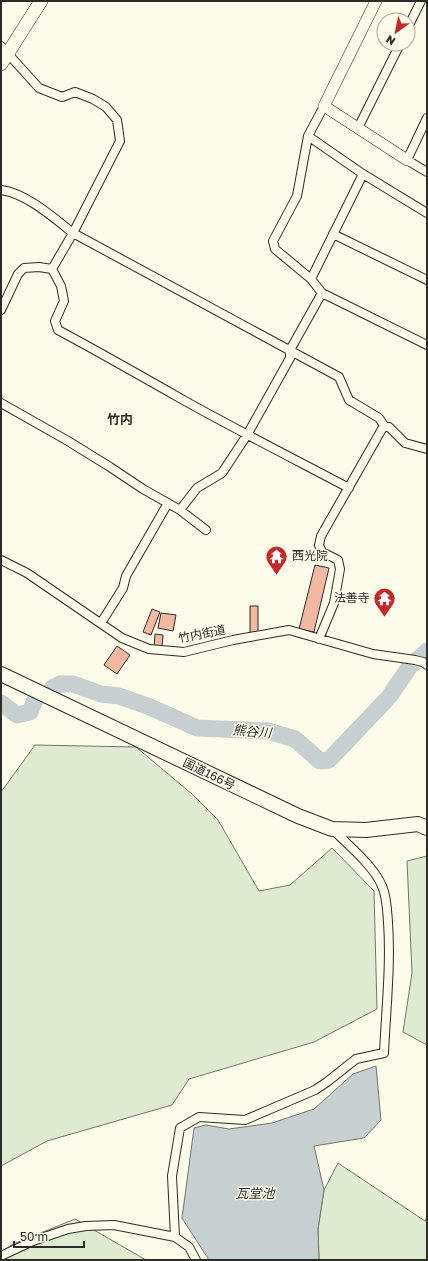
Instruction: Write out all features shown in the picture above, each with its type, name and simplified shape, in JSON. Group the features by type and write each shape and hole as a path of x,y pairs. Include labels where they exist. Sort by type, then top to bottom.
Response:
{"highway":[{"name":"国道166号","path":"1,674 298,816 332,828 366,830 418,824 427,828"}],"main road":[{"path":"3,54 41,1"}],"street":[{"path":"376,1 308,136 296,196 273,241 275,249 310,279 322,293 427,345"},
{"path":"416,12 421,1 427,3"},
{"path":"358,128 396,52"},
{"path":"3,54 39,88 62,97 75,92 93,99 106,107 117,120 120,141 73,233 52,269"},
{"path":"324,106 427,172"},
{"path":"407,160 427,118"},
{"path":"308,136 363,174 427,213"},
{"path":"310,279 363,174"},
{"path":"1,190 14,193 46,210 73,233 339,376 349,400 379,418 386,427 389,427 405,443 427,449"},
{"path":"333,234 427,280"},
{"path":"1,310 18,274 24,268 40,267 52,269"},
{"path":"52,269 60,286 64,301 56,321 58,330 121,363 247,435 349,488"},
{"path":"180,510 197,488 222,473 247,435 290,358 290,350 322,293"},
{"path":"1,403 180,510 206,530"},
{"path":"320,639 334,603 340,569 338,560 322,552 319,545 321,536 382,429 386,427"},
{"path":"101,623 123,588 126,576 168,503"},
{"name":"竹内街道","path":"1,560 28,573 122,638 149,650 184,652 233,640 289,630 373,654 422,662"},
{"path":"176,1237 172,1176 180,1128 198,1117 245,1120 315,1090 356,1059 384,1053 388,995 389,935 386,903 382,886 372,869 332,828"},
{"path":"1,1256 33,1241 68,1229 86,1226 114,1225 176,1237 189,1247 196,1260"}],"green space":[{"path":"35,745 136,747 192,794 218,820 259,891 290,885 332,848 374,891 377,1009 314,1042 189,1079 172,1105 47,1141 1,1166 1,792"},
{"path":"427,856 427,1045 403,1032 412,973 407,861"},
{"path":"338,1163 425,1221 427,1217 427,1260 319,1260 318,1229 324,1190"},
{"path":"75,1219 146,1260 1,1260 1,1252 13,1244"}],"water":[{"name":"瓦堂池","path":"376,1066 381,1120 364,1138 314,1146 324,1190 318,1229 319,1260 209,1260 182,1218 194,1128 206,1125 229,1129 272,1123 314,1109 353,1074"}],"building":[{"path":"315,565 329,568 314,632 299,629"},
{"path":"250,606 258,606 258,634 250,634"},
{"path":"152,609 160,612 151,635 143,632"},
{"path":"161,613 176,615 173,631 158,628"},
{"path":"155,634 163,635 162,647 154,647"},
{"path":"117,646 130,655 117,674 104,665"}],"waterway":[{"name":"熊谷川","path":"52,688 60,684 73,684 101,694 119,696 150,707 197,728 268,731 295,739 320,761 329,760 389,697 410,666 427,651"},
{"name":"熊谷川","path":"1,703 17,715 30,712 35,700"}],"place":[{"name":"西光院","path":"277,576"},
{"name":"法善寺","path":"385,618"}],"district":[{"name":"竹内","path":"120,419"}]}
